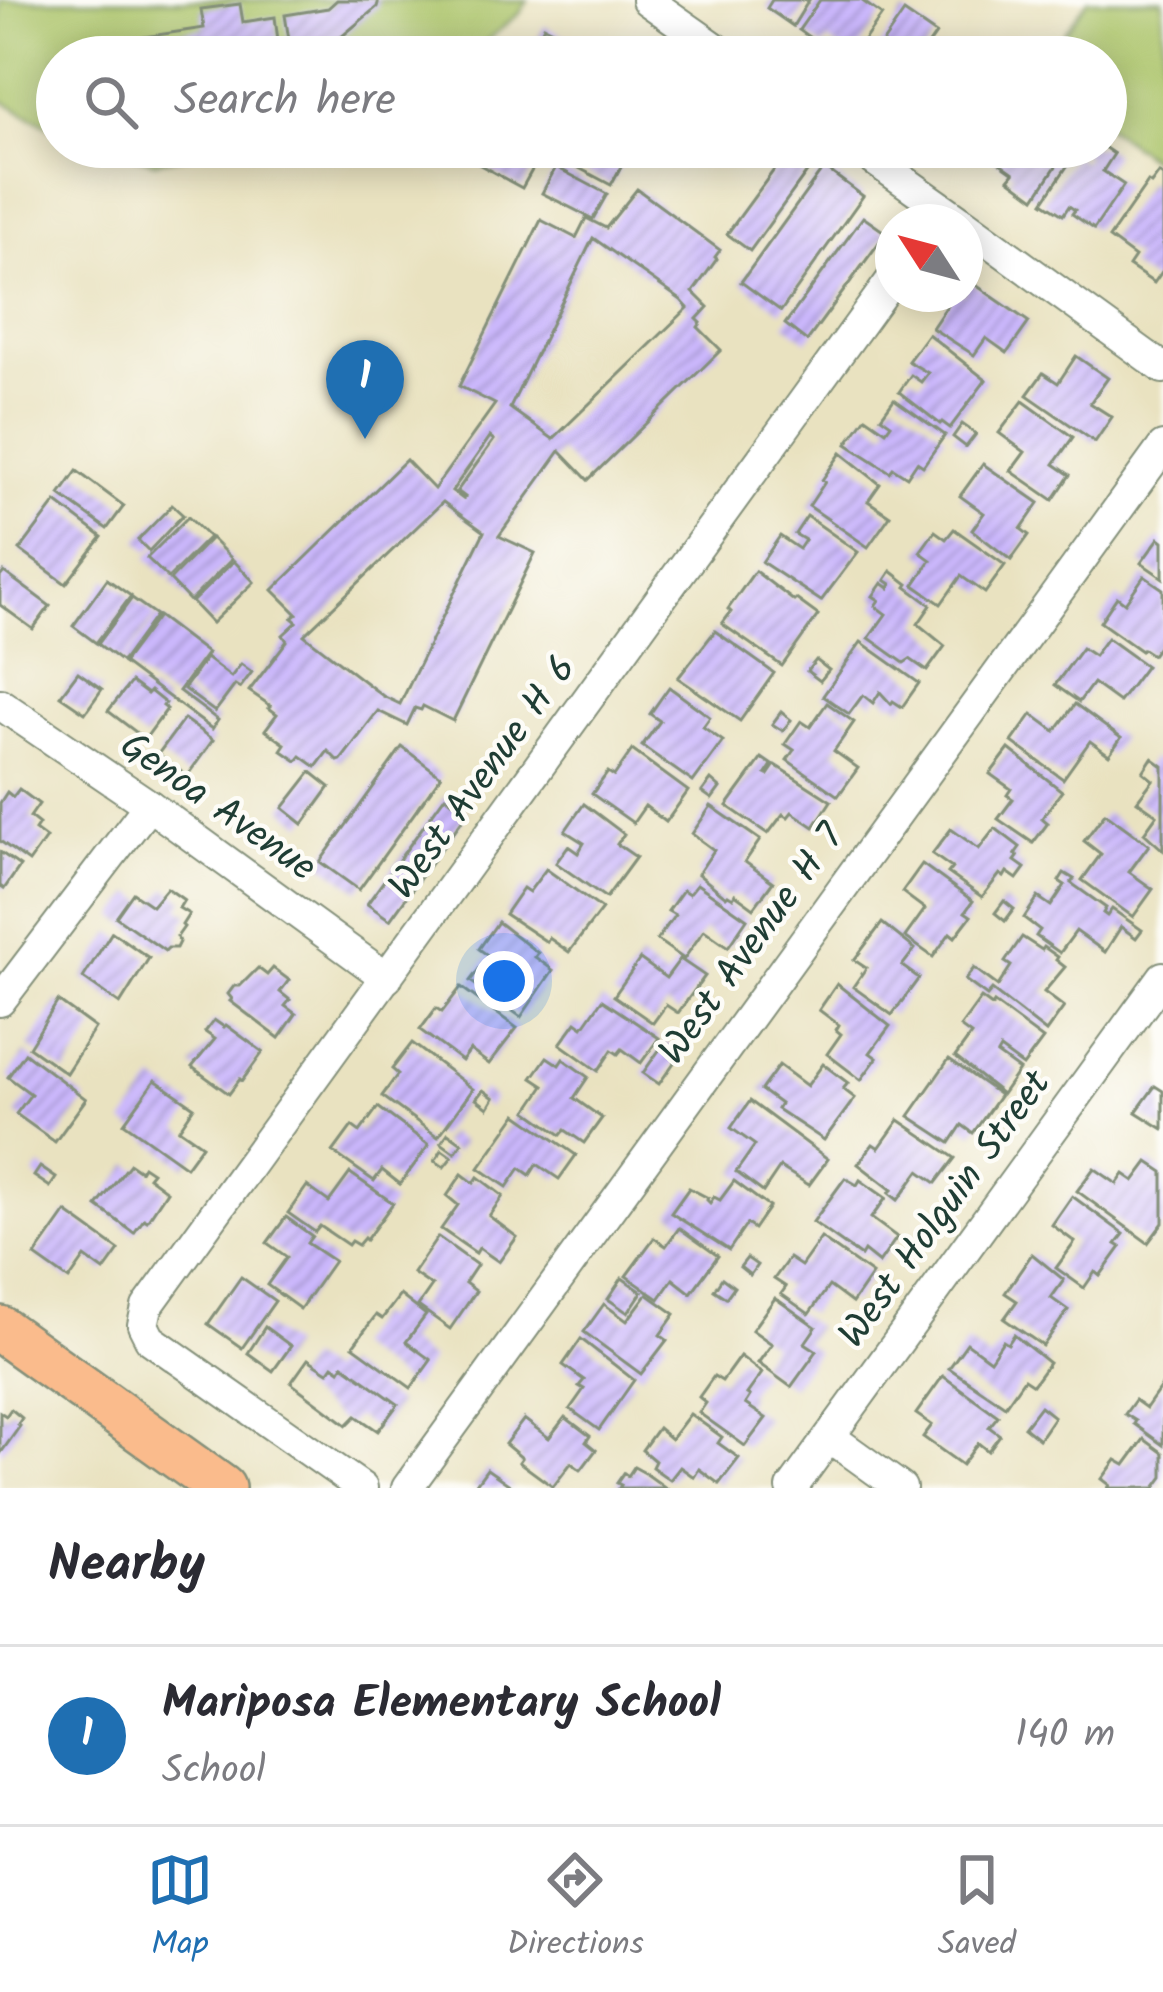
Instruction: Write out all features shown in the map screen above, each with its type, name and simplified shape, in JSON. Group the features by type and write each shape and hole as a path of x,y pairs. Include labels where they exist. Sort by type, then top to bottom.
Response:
{"main road":[{"path":"0,1329 222,1488"}],"street":[{"path":"646,0 698,36"},
{"path":"884,168 931,204"},
{"path":"983,241 1163,368"},
{"name":"West Avenue H 6","path":"362,1488 150,1340 142,1325 148,1307 875,303"},
{"name":"West Avenue H 7","path":"407,1488 1163,447"},
{"name":"Genoa Avenue","path":"0,704 149,805 387,978"},
{"path":"0,1001 149,805"},
{"name":"West Holguin Street","path":"792,1488 1163,977"},
{"path":"830,1437 901,1488"}],"green space":[{"path":"0,0 528,0 492,36 36,36 36,119 0,100"},
{"path":"1088,0 1163,0 1163,167 1127,141 1127,36 1062,36"}],"building":[{"path":"337,0 379,0 342,36 288,36 285,15 328,8"},
{"path":"772,0 809,0 793,26 767,8"},
{"path":"820,0 861,0 882,15 867,36 807,36 799,30"},
{"path":"240,4 243,22 275,17 277,36 150,36 204,28 201,9"},
{"path":"904,12 936,34 935,36 887,36"},
{"path":"544,26 565,36 539,36"},
{"path":"486,168 533,168 522,188"},
{"path":"558,168 607,194 593,219 542,193"},
{"path":"579,168 620,168 611,185"},
{"path":"775,168 810,168 750,251 727,234"},
{"path":"823,168 863,196 781,311 741,282"},
{"path":"1007,168 1055,168 1035,198 1009,179 1014,173"},
{"path":"1066,168 1105,168 1124,185 1094,229 1072,214 1075,210 1069,206 1063,215 1043,202"},
{"path":"1159,173 1163,176 1163,270 1154,283 1129,266 1135,257 1109,238"},
{"path":"637,189 720,250 693,292 708,307 697,319 698,327 721,350 588,480 560,451 499,536 535,553 453,721 423,706 415,708 407,725 378,711 341,760 328,751 316,767 301,756 297,761 281,750 285,744 265,730 277,714 249,691 287,641 283,635 297,622 292,618 297,614 273,590 406,460 434,489 495,404 459,386 541,220 576,238 586,218 606,228","holes":["593,238 688,308 553,439 510,408","490,437 494,440 457,491 465,497 452,491","443,502 484,532 400,704 304,635"]},
{"path":"863,217 875,225 875,248 807,341 785,324"},
{"path":"983,290 1029,322 1007,353 986,338 974,355 932,328 943,312 983,312"},
{"path":"928,334 986,380 950,428 899,392 911,375 921,382 928,373 908,361"},
{"path":"1076,356 1108,378 1090,403 1112,417 1095,442 1027,395 1043,373 1058,383"},
{"path":"894,399 945,435 923,466 917,462 907,477 893,468 890,472 847,444 866,417 886,431 891,424 881,417"},
{"path":"1023,401 1073,437 1054,464 1070,475 1053,500 1011,471 1025,452 999,433"},
{"path":"962,424 976,434 966,447 953,437"},
{"path":"841,453 880,484 868,501 890,516 868,547 809,506"},
{"path":"983,464 1039,503 1021,529 1029,535 1011,560 972,530 984,513 960,496"},
{"path":"77,471 124,506 107,529 60,495"},
{"path":"56,502 102,537 66,584 20,550"},
{"path":"172,505 183,515 149,551 138,540"},
{"path":"807,516 858,552 821,601 762,562 780,536 799,549 805,540 795,534"},
{"path":"188,517 209,537 168,578 147,558"},
{"path":"954,529 1005,565 985,593 961,576 941,604 914,585 931,560 920,552 935,531 946,539"},
{"path":"211,538 232,559 190,601 170,580"},
{"path":"1159,538 1163,541 1163,578 1141,563"},
{"path":"234,561 254,582 212,623 192,602"},
{"path":"755,571 818,615 782,666 722,624"},
{"path":"891,571 931,605 918,624 945,646 927,671 910,659 904,663 869,638 886,614 875,606 879,600 873,596 882,583 889,588 885,580"},
{"path":"4,572 50,606 33,629 0,605"},
{"path":"1144,576 1163,589 1163,640 1152,655 1100,622 1117,597 1125,603"},
{"path":"107,579 131,596 96,643 73,626"},
{"path":"132,598 156,615 122,662 98,644"},
{"path":"158,616 207,653 179,691 218,720 212,729 123,663"},
{"path":"715,631 774,673 740,721 678,678"},
{"path":"1107,638 1146,666 1119,702 1093,683 1079,702 1055,685 1082,648 1094,656"},
{"path":"861,642 919,683 902,707 891,704 880,692 873,703 863,695 849,714 823,696"},
{"path":"206,658 231,677 241,664 252,672 240,688 235,685 215,712 184,689"},
{"path":"816,660 829,670 820,681 807,671"},
{"path":"78,672 102,689 85,713 60,696"},
{"path":"131,682 147,694 150,691 167,709 145,739 108,711"},
{"path":"669,687 710,717 703,727 723,741 693,782 642,746 660,721 650,714"},
{"path":"827,703 854,722 834,751 858,768 838,796 787,760 794,750 785,744 801,721 810,727"},
{"path":"1075,704 1121,738 1109,755 1090,741 1063,779 1012,742 1032,714 1055,731"},
{"path":"781,712 791,720 783,731 772,724"},
{"path":"184,719 213,740 187,776 158,754"},
{"path":"402,747 441,776 359,890 320,862"},
{"path":"1009,749 1062,791 1042,818 1048,823 1033,843 998,819 1013,799 1007,795 1011,789 990,774"},
{"path":"632,750 688,791 666,822 645,806 633,823 592,794 608,772 614,776"},
{"path":"762,758 772,765 766,774 775,765 831,801 814,827 792,812 788,817 783,814 768,834 727,806"},
{"path":"1152,758 1163,766 1163,850 1144,833 1157,815 1137,801 1153,780 1143,772"},
{"path":"311,772 330,787 303,824 283,808"},
{"path":"711,780 720,788 712,799 702,792"},
{"path":"19,789 39,804 30,817 39,824 35,830 46,838 29,862 0,841 0,803 7,792 13,797"},
{"path":"445,796 468,812 390,920 367,904"},
{"path":"584,804 624,834 617,844 636,857 606,898 556,863 568,846 578,853 584,843 565,831"},
{"path":"711,806 760,840 745,862 773,882 754,908 735,894 726,897 698,874 714,850 692,834"},
{"path":"1105,813 1149,845 1129,872 1153,889 1133,917 1082,880 1101,854 1084,841"},
{"path":"995,828 1020,847 1015,861 1025,868 1017,879 1007,872 1004,877 1000,874 982,897 948,873 952,868 932,854 951,829 979,849"},
{"path":"0,852 20,866 4,889 0,886"},
{"path":"922,864 973,901 965,912 971,916 955,937 950,933 933,957 905,937 925,909 902,892"},
{"path":"546,869 602,909 569,952 505,914 523,888 529,892"},
{"path":"1064,873 1106,908 1107,916 1112,909 1142,930 1136,938 1121,927 1105,952 1076,931 1060,953 1036,936 1040,930 1024,918 1038,897 1051,906 1065,885 1059,881"},
{"path":"697,884 747,919 728,947 704,930 684,959 657,940 675,915 668,911 683,890 689,894"},
{"path":"167,888 184,900 179,908 189,914 176,948 165,951 116,917 133,893 152,906"},
{"path":"1004,901 1014,909 1005,921 995,913"},
{"path":"498,922 553,970 521,1017 470,981 489,956 479,949"},
{"path":"882,923 915,949 902,966 919,978 892,1015 853,987 866,968 854,960"},
{"path":"112,932 149,958 120,1004 83,978"},
{"path":"1022,937 1044,947 1065,967 1044,992 1064,1007 1046,1032 992,990 987,996 965,980 974,968 998,986 1011,966 1005,962"},
{"path":"640,959 666,978 680,959 705,976 678,1013 666,1005 653,1023 614,996"},
{"path":"258,968 267,975 273,968 289,980 280,992 290,1000 285,1006 296,1014 279,1038 230,1001 228,994 234,986"},
{"path":"837,984 890,1026 870,1053 877,1058 861,1080 827,1054 841,1034 836,1030 839,1025 819,1010"},
{"path":"461,987 517,1028 489,1064 470,1050 462,1061 420,1030 436,1008 442,1012"},
{"path":"981,998 1043,1039 1023,1066 1000,1049 997,1054 1019,1070 1002,1094 955,1057 971,1035 960,1027"},
{"path":"602,1000 659,1038 641,1063 622,1049 618,1054 612,1050 598,1071 560,1044 576,1022 583,1027"},
{"path":"58,1001 95,1028 66,1073 29,1047"},
{"path":"214,1020 263,1052 229,1094 192,1067 215,1039 205,1032"},
{"path":"665,1042 680,1054 659,1084 643,1073"},
{"path":"412,1043 473,1089 438,1137 382,1096 398,1074 392,1069"},
{"path":"25,1053 86,1099 55,1142 16,1114 31,1094 8,1077"},
{"path":"547,1057 559,1065 563,1059 588,1077 574,1098 602,1118 584,1143 565,1130 561,1135 527,1111 544,1086 532,1078"},
{"path":"949,1059 1000,1095 973,1133 962,1125 950,1143 909,1116"},
{"path":"823,1064 848,1083 843,1089 855,1098 824,1140 777,1109 780,1104 761,1090 779,1065 807,1086"},
{"path":"155,1080 194,1107 179,1129 202,1145 186,1167 124,1123"},
{"path":"1155,1086 1163,1091 1163,1129 1136,1112"},
{"path":"483,1090 494,1098 488,1108 476,1099"},
{"path":"750,1101 828,1159 809,1185 780,1167 763,1192 736,1172 755,1145 731,1128"},
{"path":"378,1107 429,1145 400,1184 382,1170 374,1181 333,1152 352,1126 360,1132"},
{"path":"517,1114 576,1155 559,1179 537,1164 530,1175 520,1168 507,1187 479,1168"},
{"path":"899,1120 955,1158 936,1183 919,1171 898,1200 858,1164 873,1144 879,1148"},
{"path":"448,1133 462,1143 455,1153 441,1143"},
{"path":"442,1150 452,1157 444,1167 435,1161"},
{"path":"1148,1162 1163,1172 1163,1223 1148,1243 1077,1191 1094,1168 1117,1184 1124,1174 1134,1181"},
{"path":"130,1164 152,1172 148,1177 167,1191 134,1233 97,1206"},
{"path":"40,1167 56,1178 50,1187 34,1176"},
{"path":"350,1173 393,1203 366,1240 348,1245 320,1226 315,1232 288,1213 307,1186 329,1202"},
{"path":"462,1174 474,1183 478,1177 503,1196 489,1216 517,1237 499,1262 441,1229 458,1205 447,1196"},
{"path":"845,1178 857,1185 860,1180 886,1198 871,1218 897,1237 879,1263 813,1222"},
{"path":"734,1181 769,1207 754,1229 747,1224 729,1250 671,1213 689,1188 710,1203 714,1197 720,1200"},
{"path":"1072,1196 1124,1234 1116,1244 1121,1247 1100,1276 1095,1272 1084,1288 1056,1268 1075,1242 1052,1225"},
{"path":"66,1212 119,1250 104,1271 85,1257 69,1280 35,1256"},
{"path":"286,1217 312,1236 307,1243 334,1261 300,1309 267,1285 287,1257 267,1243"},
{"path":"679,1228 718,1256 691,1293 673,1279 659,1299 626,1276 654,1238 666,1246"},
{"path":"438,1237 477,1265 465,1283 476,1291 450,1329 418,1306 432,1286 413,1273"},
{"path":"821,1238 872,1274 852,1303 829,1286 809,1314 781,1294 786,1287 774,1279 789,1258 801,1266"},
{"path":"1032,1254 1064,1280 1051,1298 1068,1310 1043,1346 1004,1319 1017,1301 1005,1293"},
{"path":"747,1258 757,1265 750,1275 740,1267"},
{"path":"241,1277 275,1301 242,1348 208,1324"},
{"path":"622,1278 642,1292 628,1313 608,1299"},
{"path":"722,1278 734,1287 726,1298 714,1290"},
{"path":"647,1294 675,1314 660,1335 667,1340 641,1374 584,1332 604,1304 627,1321"},
{"path":"400,1295 426,1315 406,1342 431,1360 411,1388 353,1346 376,1315 382,1319"},
{"path":"775,1298 816,1327 805,1343 817,1351 791,1387 758,1363 772,1344 752,1330"},
{"path":"265,1327 291,1346 273,1371 248,1353"},
{"path":"1014,1335 1049,1363 1033,1385 1024,1379 1005,1406 949,1368 967,1343 990,1360 1003,1341 1008,1344"},
{"path":"581,1339 634,1380 599,1430 570,1409 584,1389 579,1386 584,1380 563,1365"},
{"path":"740,1356 762,1373 745,1404 766,1418 745,1446 699,1413 706,1403 699,1397 714,1376 722,1381"},
{"path":"308,1359 328,1372 333,1365 340,1370 343,1365 398,1404 378,1431 356,1416 347,1425 291,1383"},
{"path":"943,1376 998,1416 989,1427 1000,1435 988,1451 978,1443 962,1465 923,1437 932,1425 916,1414"},
{"path":"1163,1384 1163,1445 1125,1414 1135,1400 1146,1408"},
{"path":"1040,1406 1054,1417 1039,1439 1024,1427"},
{"path":"11,1409 22,1418 0,1454 0,1412 6,1416"},
{"path":"690,1414 722,1437 718,1443 739,1458 719,1484 699,1469 694,1477 680,1467 670,1480 652,1467 655,1461 642,1450 658,1428 671,1439"},
{"path":"565,1417 590,1436 586,1442 596,1450 581,1470 571,1463 553,1487 519,1462 522,1458 505,1444 524,1419 549,1438"},
{"path":"1144,1439 1163,1453 1163,1477 1155,1488 1108,1488 1102,1479 1116,1460 1125,1465"},
{"path":"634,1467 666,1488 619,1488 624,1473 628,1476"},
{"path":"487,1469 514,1488 473,1488"}],"place":[{"name":"Mariposa Elementary School","path":"365,439"}]}
